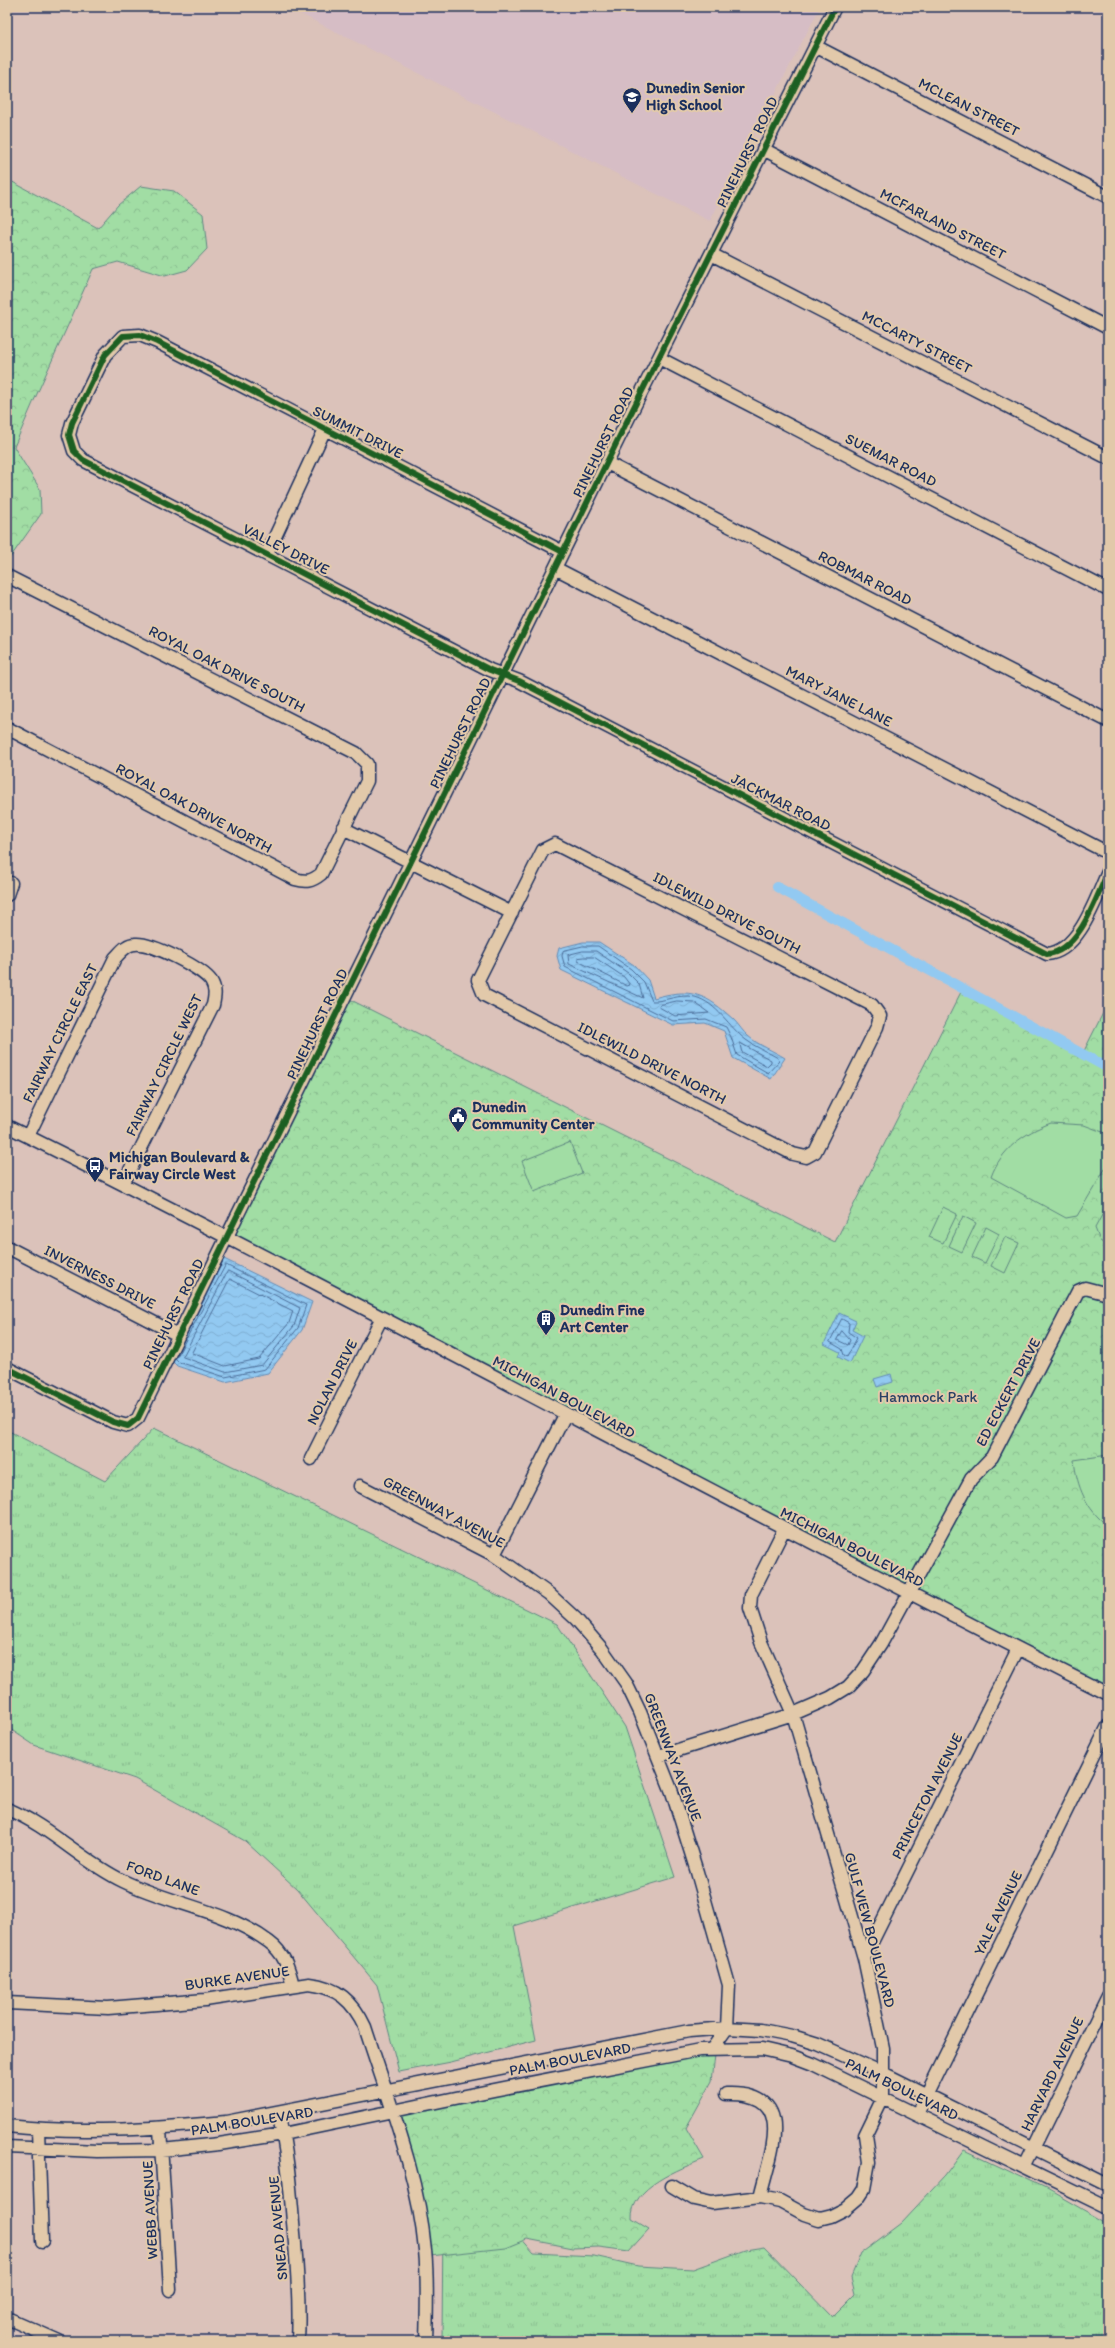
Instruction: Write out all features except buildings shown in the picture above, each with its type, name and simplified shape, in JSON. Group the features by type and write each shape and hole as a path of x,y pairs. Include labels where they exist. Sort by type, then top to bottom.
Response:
{"street":[{"name":"PINEHURST ROAD","path":"7,1368 113,1422 128,1426 138,1418 225,1237 412,863 555,568 834,7"},
{"name":"MCLEAN STREET","path":"815,46 1108,197"},
{"name":"MCFARLAND STREET","path":"763,149 1108,328"},
{"name":"MCCARTY STREET","path":"712,254 1108,458"},
{"name":"SUMMIT DRIVE","path":"69,435 72,423 105,355 123,336 140,335 158,342 325,430 563,552"},
{"name":"SUEMAR ROAD","path":"659,358 1108,590"},
{"path":"267,554 325,430"},
{"name":"VALLEY DRIVE","path":"69,435 74,451 83,460 490,670 503,674"},
{"name":"ROBMAR ROAD","path":"607,464 1108,721"},
{"name":"MARY JANE LANE","path":"555,568 1108,853"},
{"name":"ROYAL OAK DRIVE SOUTH","path":"7,576 362,758 367,764 366,781 344,828"},
{"name":"JACKMAR ROAD","path":"503,674 1047,954 1056,953 1071,944 1108,872"},
{"name":"ROYAL OAK DRIVE NORTH","path":"7,728 295,879 306,882 313,880 320,874 344,828"},
{"path":"344,828 512,913"},
{"name":"IDLEWILD DRIVE SOUTH","path":"512,913 542,850 555,844 872,1005 880,1016 877,1026 815,1152 806,1157"},
{"path":"7,895 11,883"},
{"name":"IDLEWILD DRIVE NORTH","path":"512,913 478,980 484,995 793,1154 806,1157"},
{"name":"FAIRWAY CIRCLE WEST","path":"123,1184 213,1005 216,993 212,982 196,968 144,944 133,944 126,947"},
{"name":"FAIRWAY CIRCLE EAST","path":"28,1136 115,958 126,947"},
{"name":"MICHIGAN BOULEVARD","path":"7,1126 225,1237 784,1530 1108,1694"},
{"name":"INVERNESS DRIVE","path":"7,1247 178,1335"},
{"name":"ED ECKERT DRIVE","path":"659,1756 793,1714 830,1698 848,1687 863,1671 909,1594 971,1479 992,1457 1007,1431 1078,1291 1085,1288 1108,1294"},
{"name":"NOLAN DRIVE","path":"310,1459 381,1319"},
{"path":"494,1555 565,1415"},
{"name":"GREENWAY AVENUE","path":"360,1486 494,1555 549,1594 576,1619 602,1649 626,1684 659,1756 697,1872 729,1985 727,2028"},
{"name":"GULF VIEW BOULEVARD","path":"672,2186 694,2198 712,2204 760,2196 780,2201 804,2214 818,2219 845,2209 858,2198 864,2189 868,2176 869,2162 865,2134 883,2098 883,2048 864,1958 793,1714 761,1642 750,1608 751,1595 784,1530"},
{"name":"PRINCETON AVENUE","path":"864,1958 1018,1649"},
{"name":"YALE AVENUE","path":"917,2114 1108,1726"},
{"name":"FORD LANE","path":"7,1809 39,1825 83,1858 124,1882 221,1917 269,1941 281,1953 288,1967 293,1986"},
{"name":"BURKE AVENUE","path":"7,2003 108,2008 205,2000 293,1986 322,1985 336,1991 348,2000 358,2012 365,2027 392,2110 419,2209 425,2249 428,2294 426,2341"},
{"name":"HARVARD AVENUE","path":"1024,2167 1108,1996"},
{"path":"712,2049 727,2028"},
{"name":"PALM BOULEVARD","path":"7,2126 38,2130 160,2129 226,2122 386,2092 689,2030 727,2028 761,2030 792,2036 818,2044 883,2073 926,2096 1108,2185"},
{"name":"PALM BOULEVARD","path":"7,2147 40,2150 162,2150 219,2144 283,2134 392,2110 667,2056 712,2049 762,2049 792,2056 917,2114 1108,2208"},
{"path":"490,2070 494,2090"},
{"path":"726,2094 741,2093 755,2098 765,2104 773,2114 775,2131 760,2196"},
{"name":"SNEAD AVENUE","path":"278,2113 290,2178 298,2261 300,2307 298,2341"},
{"name":"WEBB AVENUE","path":"160,2129 170,2290"},
{"path":"38,2130 40,2150 42,2241"},
{"path":"7,2318 59,2341"}],"shaded area":[{"name":"Dunedin Senior High School","path":"287,7 820,7 710,221"}],"green space":[{"path":"7,179 98,228 118,205 141,186 174,191 203,214 207,249 187,270 165,276 118,262 93,269 14,447 40,489 41,514 7,562"},
{"name":"Hammock Park","path":"964,986 1084,1051 1108,1003 1108,1694 225,1237 345,997 835,1242"},
{"path":"1051,1123 1084,1125 1108,1134 1108,1164 1077,1216 1066,1218 991,1177 995,1167 1007,1150 1023,1137"},
{"path":"570,1142 582,1173 534,1192 522,1161"},
{"path":"1108,1204 1108,1246 1100,1241 1095,1228"},
{"path":"943,1207 957,1214 943,1243 929,1237"},
{"path":"963,1216 976,1223 962,1252 949,1246"},
{"path":"986,1227 999,1234 985,1263 972,1257"},
{"path":"1005,1237 1019,1243 1005,1273 991,1266"},
{"path":"154,1428 557,1624 625,1727 675,1877 514,1926 536,2040 451,2062 399,2072 377,1985 297,1889 245,1841 135,1779 34,1745 7,1727 7,1430 105,1481"},
{"path":"1108,1455 1108,1526 1088,1505 1077,1479 1074,1460"},
{"path":"700,2055 715,2055 712,2081 686,2128 704,2159 682,2168 658,2181 639,2198 634,2208 632,2219 649,2229 629,2251 599,2247 573,2248 527,2239 505,2248 430,2256 398,2114"},
{"path":"964,2150 1047,2189 1108,2224 1108,2341 442,2341 443,2218 495,2209 534,2253 594,2256 638,2266 693,2269 745,2250 764,2247 832,2317 855,2294 851,2277 861,2253 901,2223 945,2176"}],"water":[{"path":"583,942 599,942 634,965 648,980 654,998 678,993 688,993 706,999 724,1011 734,1020 744,1033 752,1039 785,1058 771,1079 733,1058 724,1031 705,1023 673,1025 561,970 557,956 559,948"},
{"path":"224,1259 312,1302 302,1330 268,1373 225,1382 177,1366 171,1360"},
{"path":"839,1313 856,1321 852,1330 863,1336 850,1363 838,1357 840,1352 824,1344"},
{"path":"891,1374 893,1382 877,1387 874,1379"}],"waterway":[{"path":"777,887 1108,1068"}],"cycle path":[{"path":"7,1368 113,1422 128,1426 138,1418 633,409 835,7"},
{"path":"563,552 157,342 140,335 123,336 105,355 72,423 69,435 74,451 83,460 490,670 519,681 1047,954 1058,951 1068,944 1077,934 1092,909 1108,872"}],"place":[{"name":"Dunedin Senior High School","path":"632,114"},
{"name":"Dunedin Community Center","path":"458,1133"},
{"name":"Michigan Boulevard & Fairway Circle West","path":"95,1183"},
{"name":"Dunedin Fine Art Center","path":"546,1336"}]}
